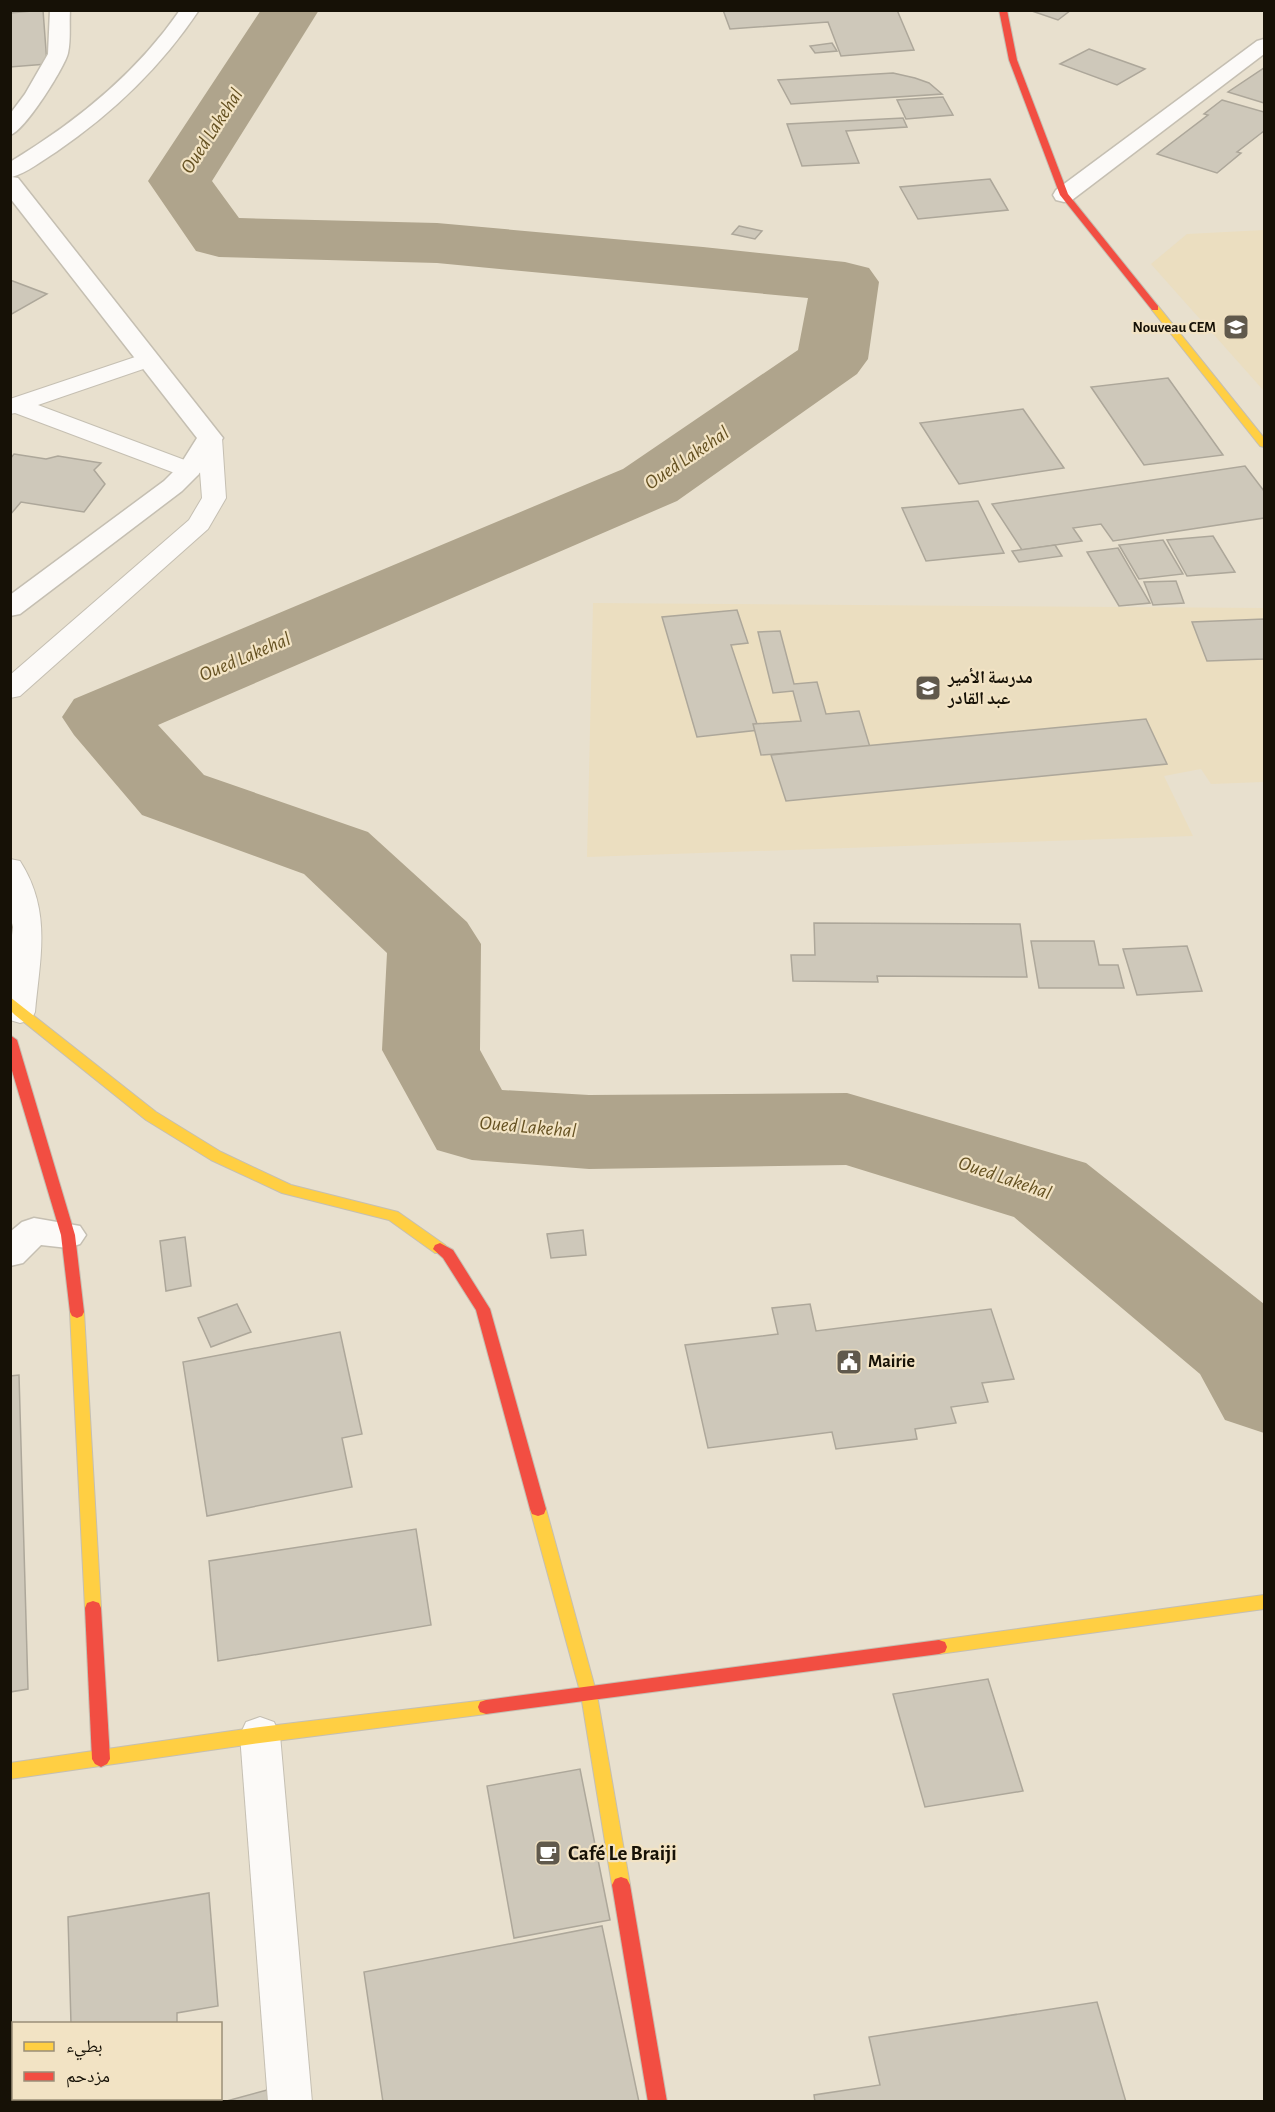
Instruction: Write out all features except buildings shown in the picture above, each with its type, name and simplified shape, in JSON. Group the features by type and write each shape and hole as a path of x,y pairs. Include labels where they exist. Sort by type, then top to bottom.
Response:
{"main road":[{"path":"1003,10 1013,60 1064,195 1264,444"},
{"path":"15,1006 151,1116 216,1156 287,1189 393,1216 448,1254 483,1309 589,1695 658,2102"},
{"path":"10,1040 68,1235 75,1284 101,1759"},
{"path":"10,1771 260,1735 589,1695 1264,1602"}],"street":[{"path":"10,129 35,95 58,54 60,10"},
{"path":"10,171 33,158 131,81 174,36 190,10"},
{"path":"1064,195 1264,45"},
{"path":"10,183 210,438 189,470 173,486 10,608"},
{"path":"18,1235 68,1235"}],"lane":[{"path":"13,406 147,360"},
{"path":"13,406 189,470"},
{"path":"10,690 199,524 214,498 210,438"},
{"path":"10,868 20,890 28,927 15,1006"},
{"path":"260,1735 290,2102"}],"shaded area":[{"name":"Nouveau CEM","path":"1264,230 1264,391 1151,264 1187,234"},
{"name":"مدرسة الأمير عبد القادر","path":"593,603 1264,608 1264,782 1211,784 1201,769 1164,776 1193,836 587,857"}],"waterway":[{"name":"Oued Lakehal","path":"290,10 180,181 219,237 437,243 845,282 832,359 650,485 104,717 173,795 336,853 434,944 431,1050 472,1124 589,1132 847,1129 1050,1190 1238,1344 1264,1389"}],"traffic: slow":[{"path":"1155,308 1264,444"},
{"path":"10,1001 20,1012 151,1116 216,1156 287,1189 393,1216 440,1249"},
{"path":"77,1312 93,1608"},
{"path":"538,1509 589,1695 621,1885"},
{"path":"939,1647 1264,1602"},
{"path":"10,1771 260,1735 486,1707"}],"traffic: jam":[{"path":"1003,10 1013,60 1064,195 1155,308"},
{"path":"10,1040 68,1235 77,1312"},
{"path":"440,1249 448,1254 483,1309 538,1509"},
{"path":"93,1608 101,1759"},
{"path":"486,1707 939,1647"},
{"path":"621,1885 658,2102"}],"place":[{"name":"Nouveau CEM","path":"1236,327"},
{"name":"مدرسة الأمير عبد القادر","path":"928,688"},
{"name":"Mairie","path":"849,1362"},
{"name":"Café Le Braiji","path":"548,1853"}]}
